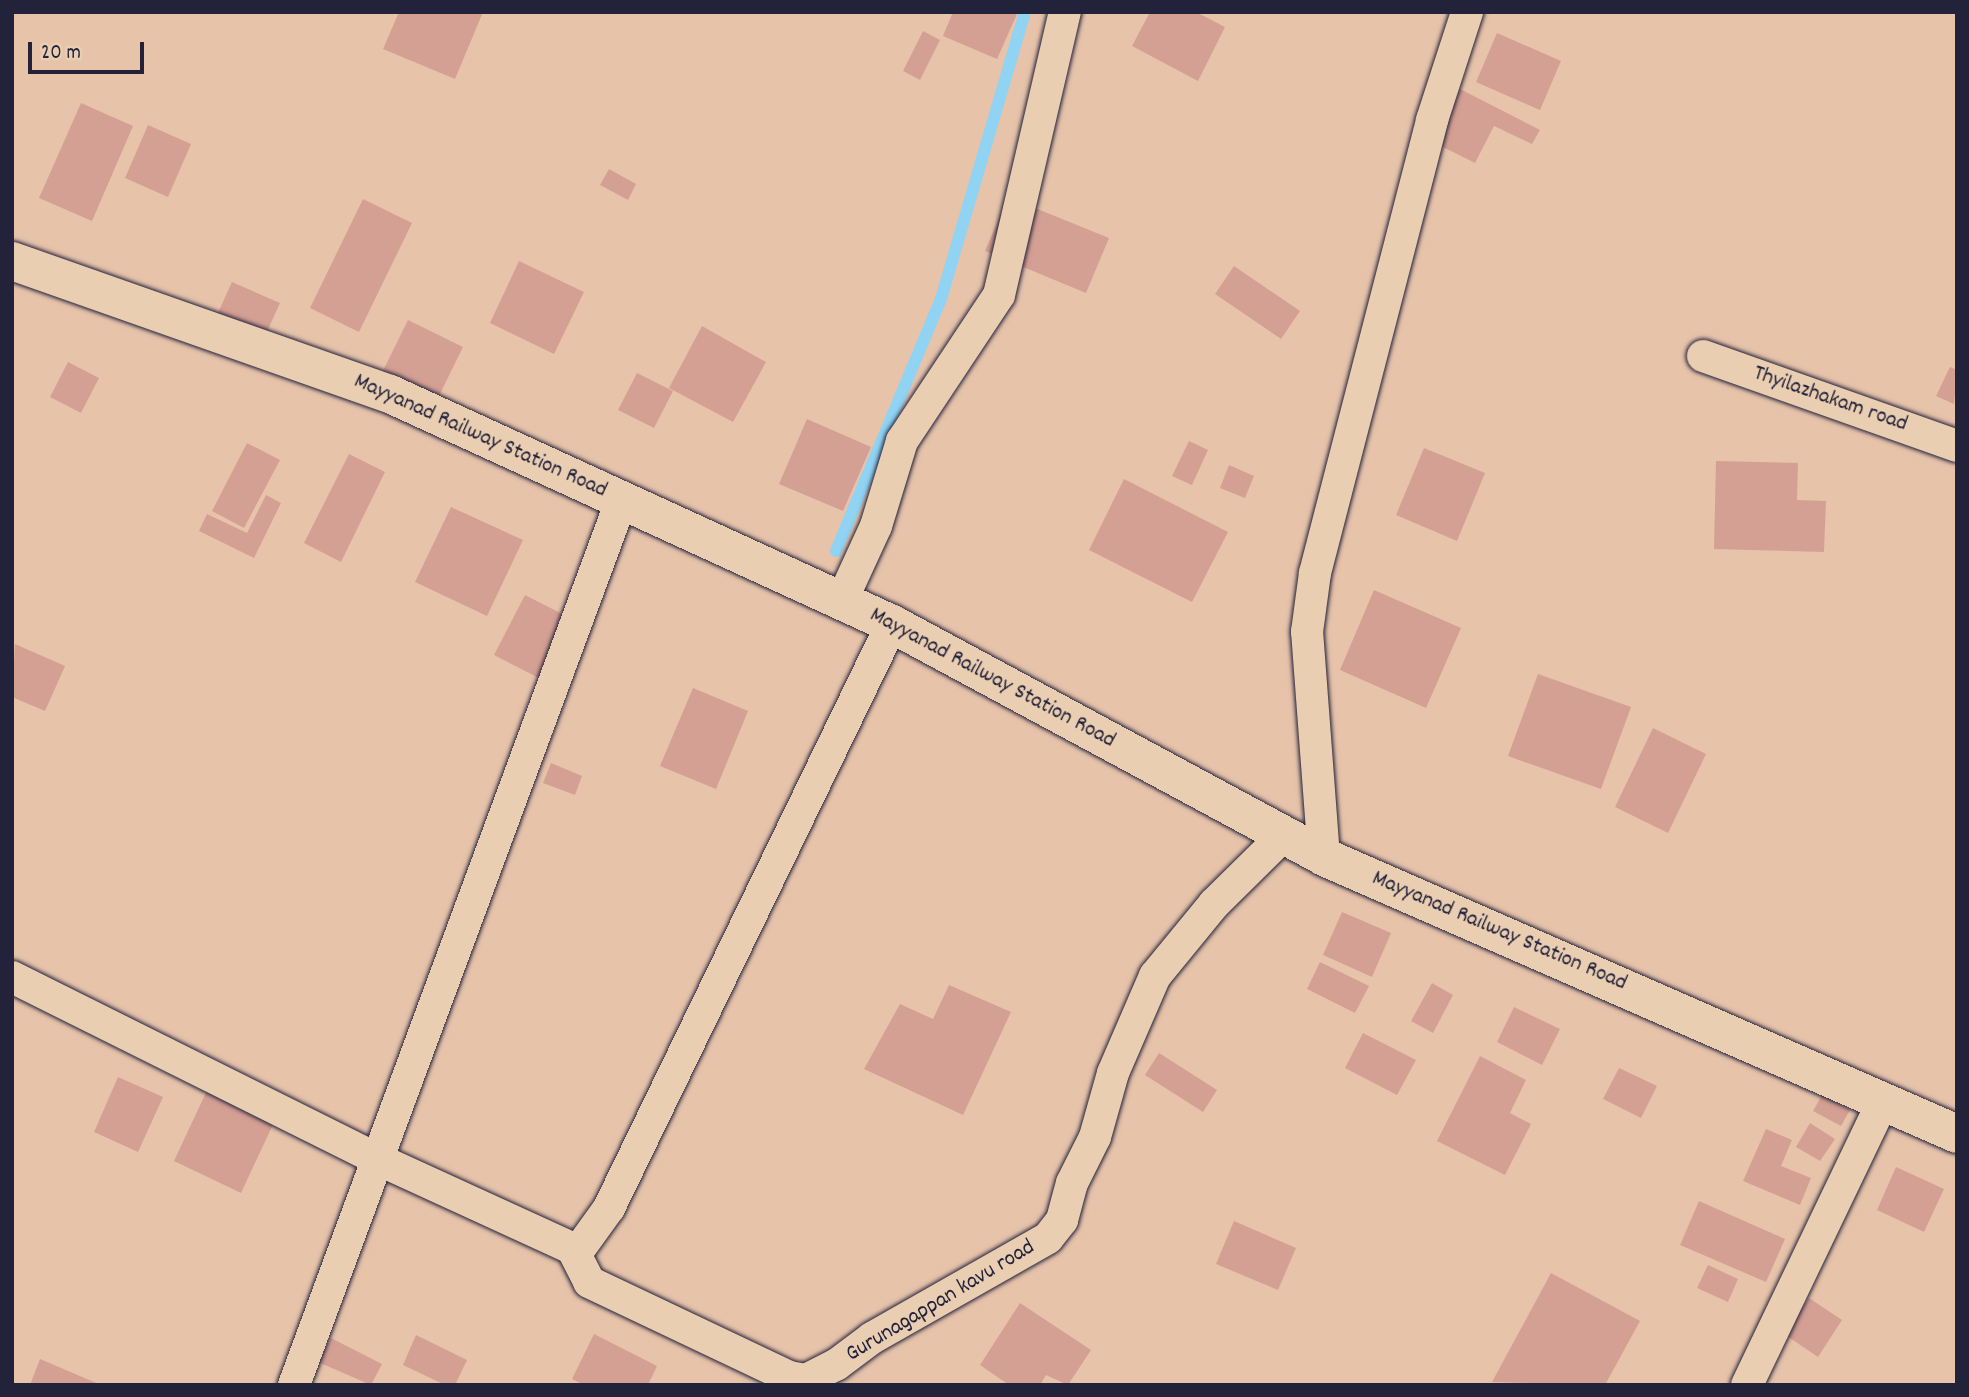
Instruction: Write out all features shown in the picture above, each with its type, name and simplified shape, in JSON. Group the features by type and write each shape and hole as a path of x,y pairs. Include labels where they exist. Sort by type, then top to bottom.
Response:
{"main road":[{"name":"Mayyanad Railway Station Road","path":"12,261 390,394 892,624 1324,857 1563,958 1882,1103 1957,1134"}],"street":[{"path":"842,600 876,526 902,441 999,295 1065,12"},
{"path":"1324,857 1307,632 1315,573 1432,120 1467,12"},
{"name":"Thyilazhakam road","path":"1703,356 1957,446"},
{"path":"293,1385 375,1158 622,499"},
{"path":"12,977 375,1158 578,1251 609,1208 892,624"},
{"name":"Gurunagappan kavu road","path":"572,1248 589,1283 789,1377 806,1380 836,1364 872,1338 1048,1238 1062,1220 1072,1183 1095,1137 1113,1073 1155,976 1214,904 1284,835"},
{"path":"1747,1385 1882,1103"}],"building":[{"path":"399,12 483,12 455,79 383,49"},
{"path":"953,12 1017,14 997,59 943,36"},
{"path":"1150,12 1196,12 1225,27 1198,81 1132,46"},
{"path":"923,31 940,40 920,80 903,71"},
{"path":"1497,33 1561,61 1540,110 1476,82"},
{"path":"1460,89 1540,130 1532,144 1494,126 1475,163 1433,142"},
{"path":"81,103 133,126 92,221 39,198"},
{"path":"148,125 191,144 168,197 125,178"},
{"path":"609,169 636,184 628,200 600,185"},
{"path":"1008,197 1109,238 1086,293 985,251"},
{"path":"363,199 412,223 359,332 310,308"},
{"path":"519,261 584,292 554,354 490,323"},
{"path":"1234,266 1300,311 1281,339 1215,294"},
{"path":"232,282 280,303 265,336 217,315"},
{"path":"408,320 463,347 434,406 379,379"},
{"path":"702,326 766,362 733,422 669,388"},
{"path":"68,362 99,378 81,413 50,397"},
{"path":"1950,367 1957,370 1954,404 1936,396"},
{"path":"637,373 673,391 654,428 618,410"},
{"path":"807,419 871,447 843,511 779,484"},
{"path":"1189,441 1208,450 1192,485 1172,476"},
{"path":"247,443 280,460 244,528 212,511"},
{"path":"1424,448 1485,473 1457,541 1396,515"},
{"path":"349,454 385,472 341,562 304,543"},
{"path":"1716,461 1798,463 1797,500 1826,501 1824,552 1714,549"},
{"path":"1229,465 1254,476 1245,498 1220,488"},
{"path":"1124,479 1228,532 1192,602 1089,550"},
{"path":"266,495 281,503 254,558 199,531 207,514 247,533"},
{"path":"451,507 523,540 487,616 415,582"},
{"path":"1374,590 1461,628 1426,708 1340,670"},
{"path":"525,595 572,619 541,679 494,655"},
{"path":"15,644 65,666 45,711 12,697"},
{"path":"1538,674 1631,707 1601,789 1508,756"},
{"path":"693,688 748,711 716,789 660,766"},
{"path":"1653,728 1706,754 1668,833 1615,807"},
{"path":"551,763 582,776 575,795 543,783"},
{"path":"1342,912 1391,933 1372,977 1323,955"},
{"path":"1320,962 1369,986 1355,1013 1307,989"},
{"path":"1432,983 1453,995 1433,1033 1411,1021"},
{"path":"949,985 1011,1012 963,1115 864,1069 900,1004 933,1019"},
{"path":"1514,1007 1560,1029 1542,1065 1497,1042"},
{"path":"1363,1033 1416,1060 1397,1095 1345,1068"},
{"path":"1159,1053 1217,1090 1203,1112 1145,1075"},
{"path":"1480,1056 1526,1080 1510,1113 1531,1124 1505,1175 1437,1141"},
{"path":"1619,1068 1657,1086 1641,1118 1603,1099"},
{"path":"118,1077 163,1097 138,1152 94,1132"},
{"path":"209,1086 276,1118 241,1193 174,1161"},
{"path":"1822,1095 1850,1110 1841,1126 1813,1111"},
{"path":"1810,1123 1835,1139 1820,1161 1796,1147"},
{"path":"1766,1129 1792,1140 1781,1166 1811,1178 1800,1205 1743,1181"},
{"path":"1896,1167 1944,1189 1924,1232 1877,1210"},
{"path":"1699,1201 1785,1239 1766,1282 1680,1245"},
{"path":"1234,1221 1296,1248 1278,1290 1216,1264"},
{"path":"1708,1265 1738,1279 1728,1302 1697,1288"},
{"path":"1551,1273 1640,1321 1605,1385 1492,1382"},
{"path":"1809,1298 1842,1320 1818,1357 1784,1334"},
{"path":"1020,1303 1091,1350 1068,1385 1046,1375 1040,1385 1009,1385 980,1365"},
{"path":"594,1334 657,1366 648,1385 584,1385 572,1379"},
{"path":"416,1335 467,1360 455,1385 445,1385 403,1365"},
{"path":"331,1338 382,1364 371,1385 318,1362"},
{"path":"40,1359 101,1385 30,1385"}],"waterway":[{"path":"836,551 941,299 1025,12"}]}
